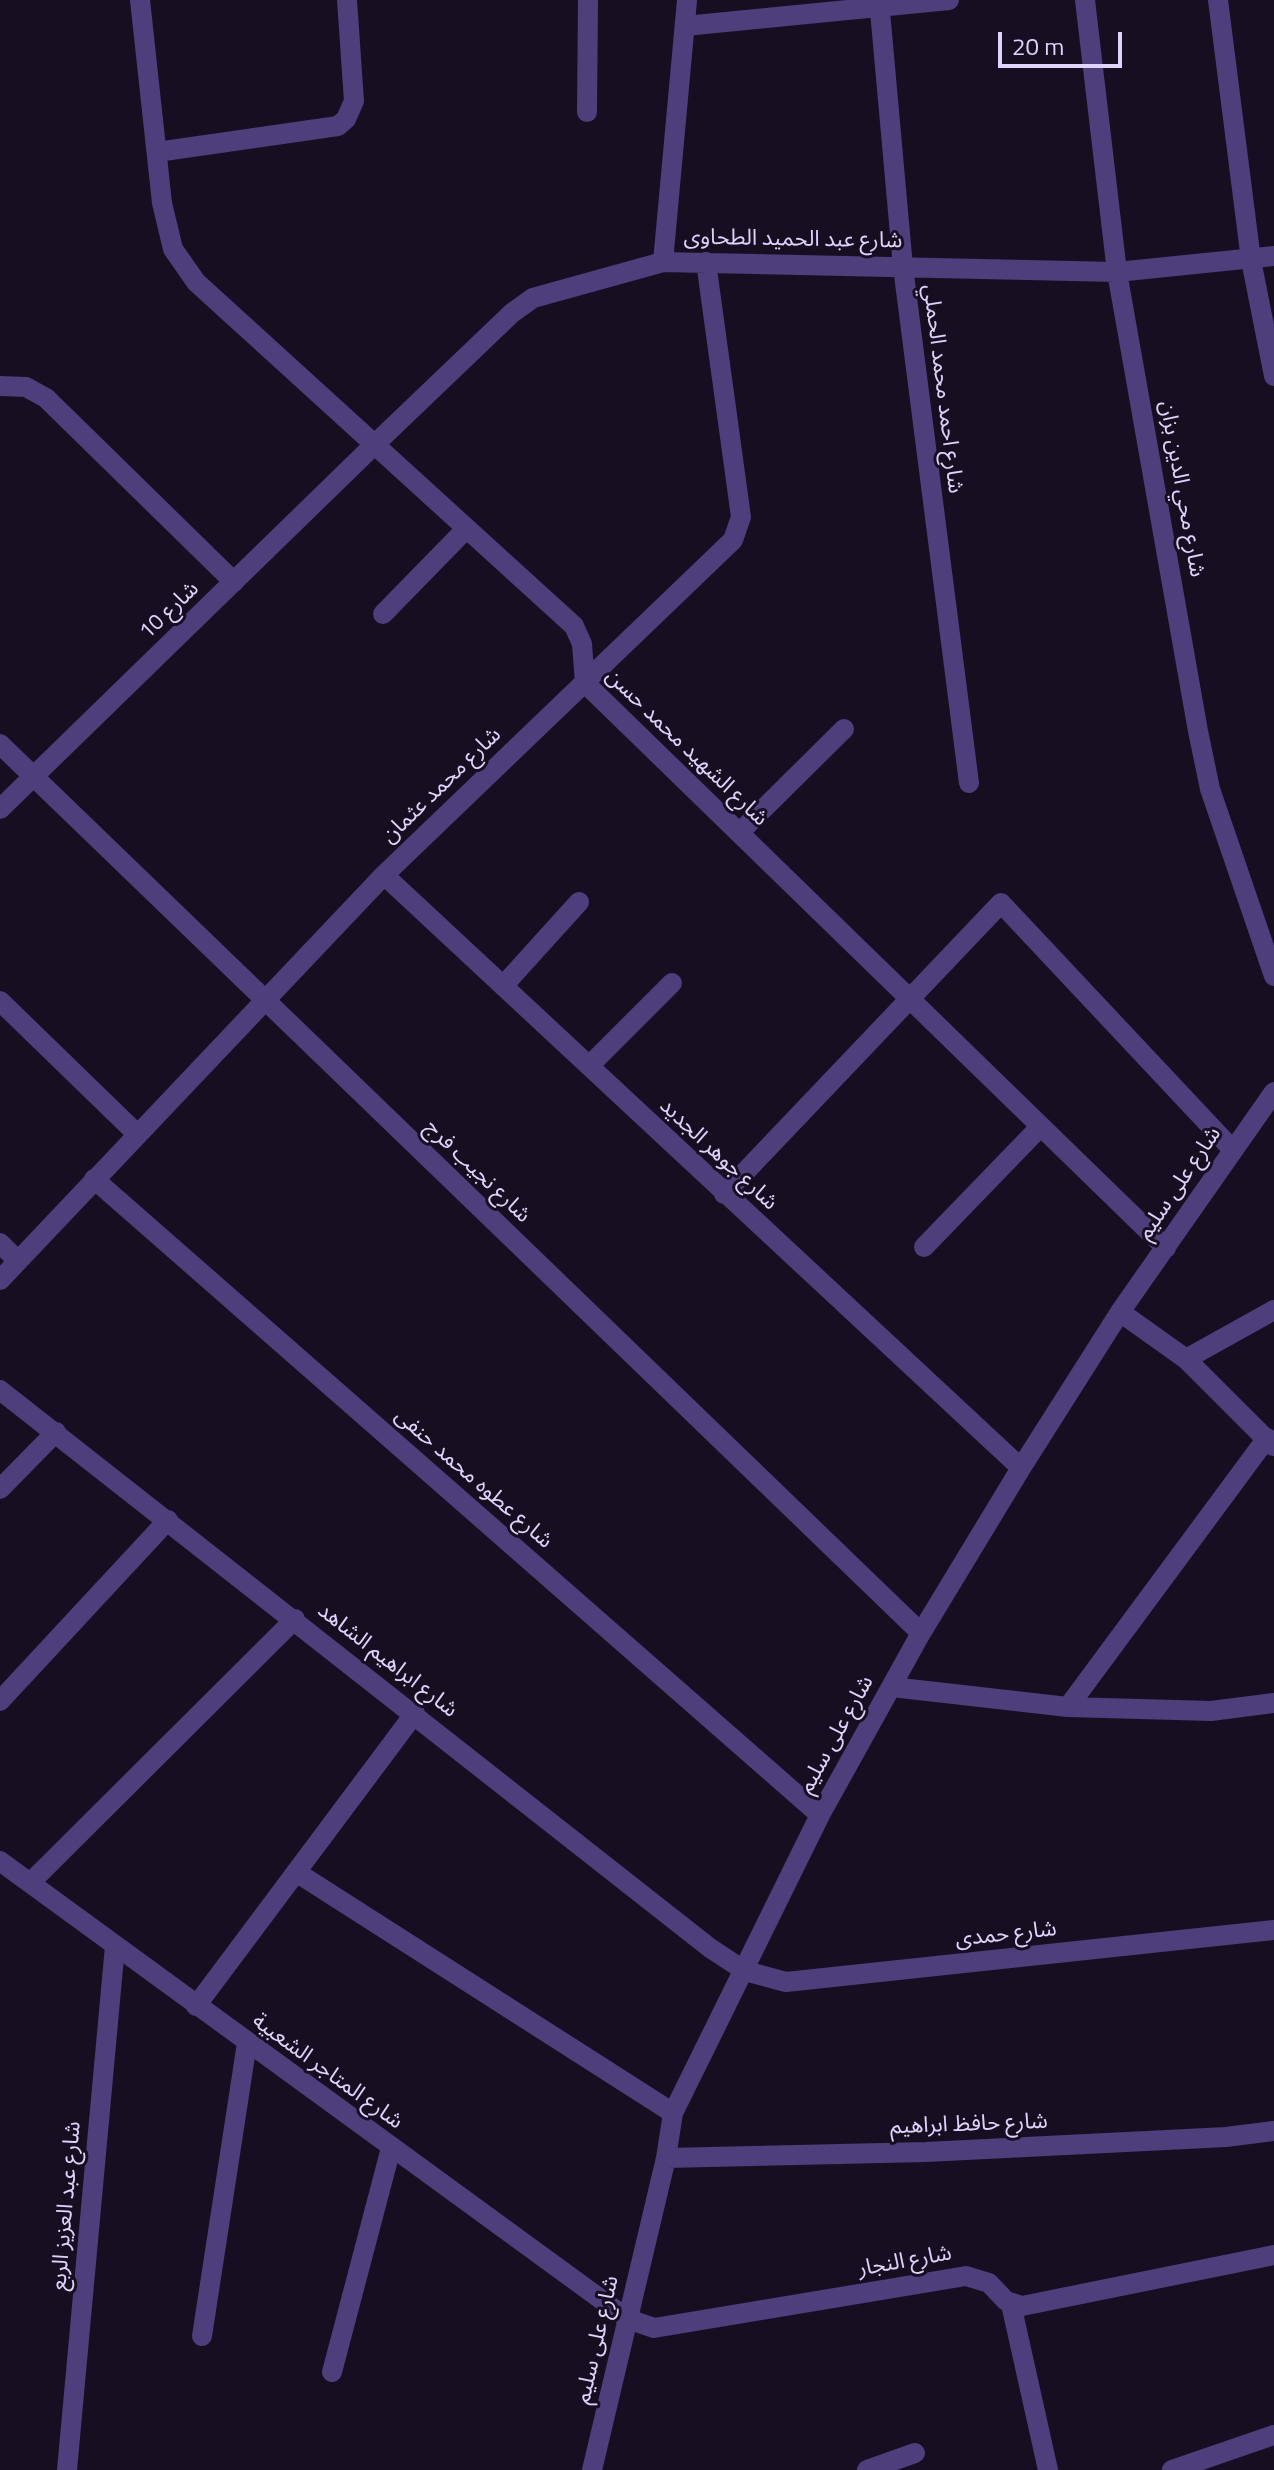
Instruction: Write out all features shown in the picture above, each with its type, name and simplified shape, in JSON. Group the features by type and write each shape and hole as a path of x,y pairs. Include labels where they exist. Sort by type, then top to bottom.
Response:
{"street":[{"name":"شارع الشهيد محمد حسن","path":"140,0 162,203 173,249 196,282 574,626 582,644 585,683 1166,1248"},
{"path":"157,152 338,126 351,111 354,101 347,0"},
{"path":"587,112 588,0"},
{"path":"663,262 687,0"},
{"path":"685,26 879,3 949,0"},
{"name":"شارع محي الدين بزان","path":"1085,0 1117,272 1210,789 1274,976"},
{"path":"1218,0 1251,260 1274,376"},
{"name":"شارع احمد محمد الحملي","path":"879,3 903,267 969,783"},
{"name":"شارع عبد الحميد الطحاوى","path":"374,445 512,313 533,298 663,262 1117,272 1274,256"},
{"name":"شارع محمد عثمان","path":"0,1280 384,875 726,550 739,529 741,517 706,262"},
{"path":"0,386 26,387 46,398 234,582"},
{"name":"شارع 10","path":"0,809 374,445"},
{"path":"383,614 466,529"},
{"path":"739,833 844,729"},
{"name":"شارع نجيب فرج","path":"0,744 921,1633"},
{"name":"شارع جوهر الجديد","path":"384,875 1021,1468"},
{"path":"503,986 579,902"},
{"path":"724,1194 1001,903 1232,1149"},
{"path":"589,1066 672,983"},
{"path":"0,1001 137,1134"},
{"name":"شارع على سليم","path":"592,2470 666,2158 673,2113 820,1815 921,1633 1120,1312 1232,1149 1271,1106"},
{"path":"924,1247 1040,1127"},
{"name":"شارع عطوه محمد حنفى","path":"94,1179 820,1815"},
{"path":"0,1243 18,1261"},
{"path":"1186,1359 1274,1310"},
{"path":"1068,1707 1270,1442 1186,1359 1120,1312"},
{"name":"شارع ابراهيم الشاهد","path":"0,1390 415,1713 710,1948 745,1971"},
{"path":"0,1489 56,1432"},
{"path":"0,1701 168,1520"},
{"path":"30,1883 295,1619"},
{"path":"892,1687 1068,1707 1211,1711 1274,1703"},
{"path":"196,2006 415,1713"},
{"name":"شارع المتاجر الشعبية","path":"0,1861 628,2319"},
{"path":"296,1872 673,2113"},
{"name":"شارع حمدى","path":"745,1971 786,1982 1274,1930"},
{"name":"شارع عبد العزيز الربع","path":"67,2470 115,1946"},
{"path":"202,2336 247,2043"},
{"name":"شارع حافظ ابراهيم","path":"666,2158 942,2151 1226,2137 1274,2131"},
{"path":"332,2372 391,2148"},
{"path":"1048,2470 1011,2304 1022,2306 1274,2255"},
{"name":"شارع النجار","path":"628,2319 654,2328 672,2327 966,2276 989,2283 1011,2304"},
{"path":"1172,2470 1274,2435"},
{"path":"867,2470 915,2453"}]}
